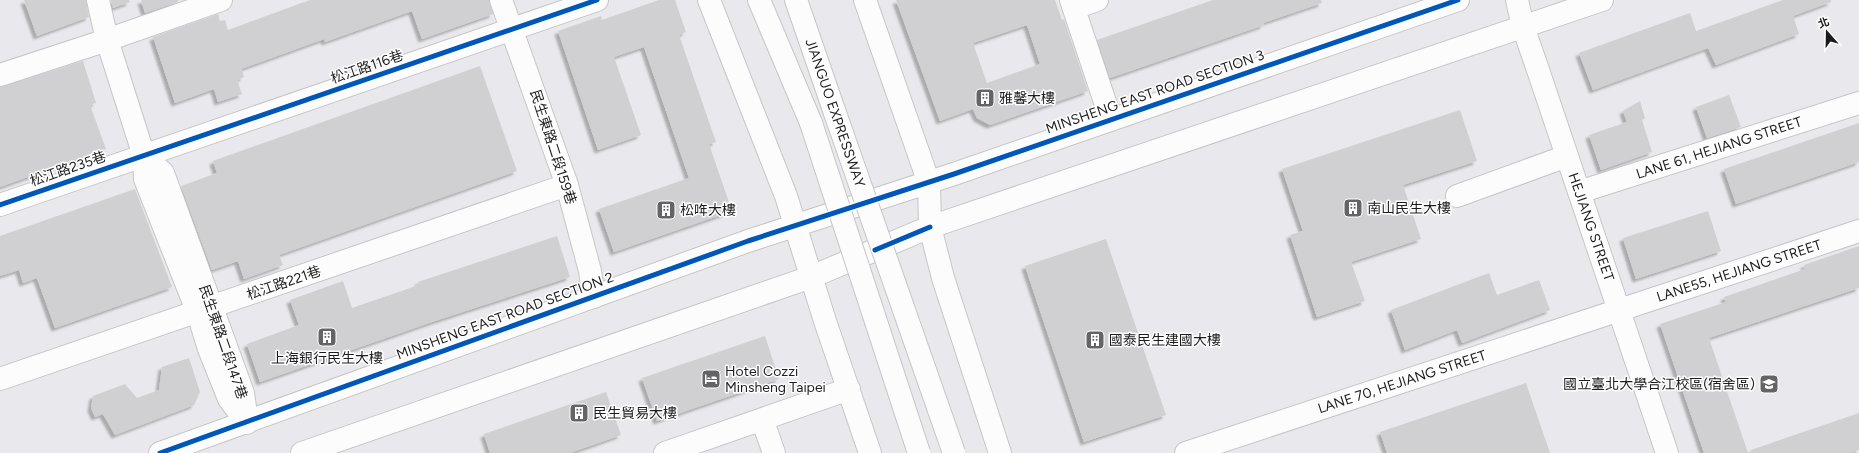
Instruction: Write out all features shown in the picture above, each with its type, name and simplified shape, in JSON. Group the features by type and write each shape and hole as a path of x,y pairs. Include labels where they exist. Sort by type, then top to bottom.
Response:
{"main road":[{"name":"民生東路二段147巷","path":"98,0 107,40 144,156 145,178 205,310 209,349 229,399 247,423"},
{"path":"0,75 107,40 221,0"},
{"name":"民生東路二段159巷","path":"501,0 513,29 567,185 590,271 594,297"},
{"name":"松江路116巷","path":"144,156 597,0"},
{"path":"710,0 786,196 811,277 870,453"},
{"path":"759,0 811,123"},
{"name":"JIANGUO EXPRESSWAY","path":"775,0 811,123 919,453"},
{"name":"JIANGUO EXPRESSWAY","path":"796,0 954,453"},
{"path":"805,0 835,113"},
{"path":"865,0 928,183 930,227 943,278 1000,453"},
{"path":"1097,0 1072,4 1112,120"},
{"name":"MINSHENG EAST ROAD SECTION 3","path":"859,205 928,183 1458,0"},
{"name":"HEJIANG STREET","path":"1517,0 1523,27 1667,453"},
{"path":"302,453 811,277 930,227 1602,0"},
{"name":"LANE 61, HEJIANG STREET","path":"1579,192 1859,103"},
{"name":"松江路235巷","path":"0,205 144,156"},
{"path":"1457,196 1567,156"},
{"name":"松江路221巷","path":"0,379 567,185"},
{"name":"MINSHENG EAST ROAD SECTION 2","path":"160,453 247,423 748,241 859,205"},
{"name":"LANE55, HEJIANG STREET","path":"1619,311 1859,231"},
{"name":"LANE 70, HEJIANG STREET","path":"1186,453 1619,311"},
{"path":"665,453 849,389"},
{"path":"762,419 774,453"}],"building":[{"path":"24,0 86,0 89,17 37,36"},
{"path":"111,0 129,0 130,2 113,8"},
{"path":"141,0 178,0 178,2 145,13"},
{"path":"310,0 489,0 493,14 422,39 412,11 325,42 324,39 241,69 244,77 237,80 242,94 218,102 214,89 175,103 153,37 218,14 220,21 225,20 228,30"},
{"path":"659,0 675,0 686,32 679,35 716,142 709,144 732,211 614,252 599,209 689,178 644,47 614,57 641,135 598,150 558,31 601,16 602,20"},
{"path":"896,0 1055,0 1062,20 1064,19 1088,91 990,125 977,118 973,109 940,121","holes":["1027,25 1040,64 987,83 973,43"]},
{"path":"1213,0 1321,0 1322,3 1263,23 1264,25 1110,78 1097,40"},
{"path":"1783,0 1831,0 1831,2 1793,16 1799,34 1716,65 1708,48 1593,90 1579,53 1690,13 1696,31"},
{"path":"83,61 96,103 90,105 106,149 0,187 0,87"},
{"path":"480,66 517,171 279,255 283,265 244,279 238,261 212,270 181,186 217,173 213,161"},
{"path":"1729,95 1741,127 1707,138 1696,107"},
{"path":"1640,101 1645,118 1642,120 1652,152 1601,170 1589,135 1627,122 1623,111"},
{"name":"南山民生大樓","path":"1460,110 1477,161 1403,185 1421,239 1351,262 1365,301 1317,317 1290,235 1303,231 1282,169"},
{"path":"1859,123 1859,162 1736,204 1724,169"},
{"path":"135,189 172,287 55,328 37,278 23,283 19,270 0,276 0,236"},
{"path":"1708,211 1721,251 1636,279 1623,238"},
{"path":"557,236 570,277 432,322 260,382 247,344 299,325 290,300 343,281 352,308 419,285 418,282"},
{"name":"國泰民生建國大樓","path":"1106,239 1166,415 1084,442 1025,266"},
{"path":"1859,246 1859,288 1709,338 1748,453 1704,453 1660,324 1726,302 1724,297 1805,269 1804,265"},
{"path":"1489,273 1497,295 1539,280 1550,310 1462,343 1457,330 1405,350 1391,310"},
{"name":"Hotel Cozzi Minsheng Taipei","path":"765,336 779,379 657,421 642,378"},
{"path":"189,358 200,392 194,405 115,435 103,414 95,417 91,408 93,396 125,384 137,398 159,390 162,367"},
{"path":"1526,383 1550,453 1387,453 1380,432"},
{"name":"民生貿易大樓","path":"606,392 621,435 570,453 490,453 484,434"},
{"path":"1859,413 1859,450 1851,453 1752,453 1751,450"}],"cycle path":[{"path":"0,205 597,0"},
{"path":"160,453 748,241 954,174 1458,0"},
{"path":"875,250 930,227"}],"place":[{"name":"雅馨大樓","path":"985,98"},
{"name":"南山民生大樓","path":"1353,208"},
{"name":"松哖大樓","path":"666,210"},
{"name":"上海銀行民生大樓","path":"327,337"},
{"name":"國泰民生建國大樓","path":"1095,340"},
{"name":"Hotel Cozzi Minsheng Taipei","path":"711,379"},
{"name":"國立臺北大學合江校區(宿舍區)","path":"1769,384"},
{"name":"民生貿易大樓","path":"579,413"}]}
